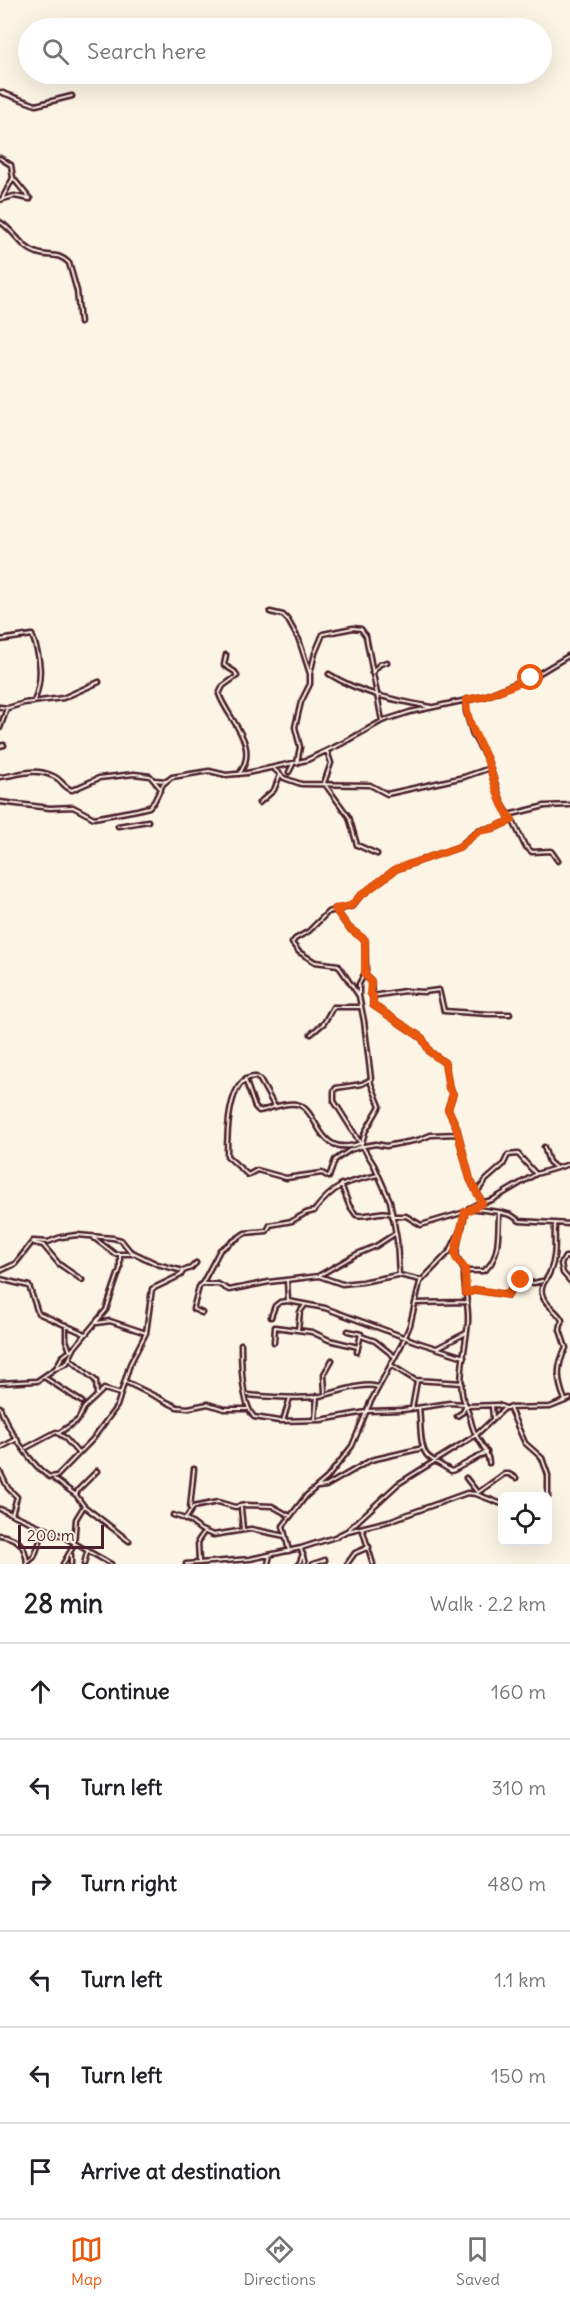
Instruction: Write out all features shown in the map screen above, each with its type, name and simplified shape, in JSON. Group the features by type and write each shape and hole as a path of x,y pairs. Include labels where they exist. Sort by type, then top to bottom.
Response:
{"street":[{"path":"0,92 36,105 72,96"},
{"path":"0,158 11,165 12,178 1,200"},
{"path":"1,200 14,196 30,199 12,178"},
{"path":"0,222 8,227 25,247 39,254 57,255 69,263 77,291 80,322"},
{"path":"270,612 283,615 288,620 299,640 310,674"},
{"path":"289,771 295,763 300,747 295,727 301,702 310,684 315,653 323,634 358,627 365,633 382,721"},
{"path":"0,640 32,635 40,664 39,684 33,702"},
{"path":"226,655 224,665 237,676 224,686 219,694 245,746 246,762 239,774"},
{"path":"0,777 25,771 39,772 54,776 72,790 86,786 95,780 118,775 142,774 154,780 166,781 181,775 204,772 239,774 273,768 314,758 382,721 486,696 524,681 570,655"},
{"path":"372,673 380,664 387,662"},
{"path":"329,674 346,685 378,695 434,707"},
{"path":"0,707 7,708 70,696 99,682"},
{"path":"466,700 466,711 473,735 483,750 498,796 527,849 535,852 550,851 558,861"},
{"path":"0,728 7,708"},
{"path":"0,746 4,745"},
{"path":"324,783 331,763 327,751"},
{"path":"273,768 280,775 301,784 370,785 383,794 464,777 490,768"},
{"path":"259,803 274,790 280,775"},
{"path":"154,780 161,789"},
{"path":"0,802 50,808 73,807 87,815 99,817 149,807 166,781"},
{"path":"324,783 349,818 357,845 377,854"},
{"path":"508,815 545,806 570,805"},
{"path":"362,1145 365,1132 380,1106 370,1081 368,1052 358,996 338,965 315,962 299,952 292,944 296,937 309,931 328,912 351,906 359,897 396,869 459,847 479,831 494,828 512,820"},
{"path":"118,826 148,821"},
{"path":"335,909 349,928 365,940 365,975 359,984 358,996"},
{"path":"365,975 371,981 370,993 373,996 373,1005 422,1038 430,1052 445,1062 449,1088 453,1094 448,1109 458,1134 470,1179 482,1203"},
{"path":"373,996 406,991 439,990 444,1011 510,1014"},
{"path":"311,1034 324,1023 333,1007 361,1007"},
{"path":"275,1107 260,1080 254,1076 245,1079 238,1087 228,1120 227,1156 248,1175 257,1170 286,1178 321,1173 329,1177 335,1160 362,1145"},
{"path":"245,1079 256,1109 261,1111 284,1104 300,1105 322,1136 339,1145 386,1146 432,1135 458,1134"},
{"path":"370,1081 334,1090 336,1105 379,1174 390,1201 396,1233 399,1275"},
{"path":"544,1147 549,1162 556,1168"},
{"path":"477,1192 486,1180 503,1165 507,1156 514,1153 518,1154 536,1174"},
{"path":"289,1551 283,1526 352,1446 366,1411 405,1337 421,1280 449,1252 462,1227 465,1212 468,1208 492,1200 536,1174 570,1164"},
{"path":"202,1313 193,1310 199,1287 220,1251 232,1241 247,1232 267,1231 270,1225 292,1221 314,1211 321,1200 341,1184 379,1174"},
{"path":"341,1184 356,1215 368,1216 385,1212 405,1216 421,1225 465,1212"},
{"path":"468,1208 500,1212 520,1221 570,1224"},
{"path":"465,1272 483,1271 489,1266 499,1245 500,1212"},
{"path":"466,1293 477,1290 508,1295 515,1280 534,1283 544,1280 549,1275 556,1247 555,1224"},
{"path":"202,1284 218,1284 229,1290 319,1276 396,1233"},
{"path":"459,1234 456,1255 465,1272 468,1320 462,1396 476,1435 487,1452 489,1463"},
{"path":"0,1271 15,1263 31,1243 38,1240 48,1242 69,1236 117,1239 136,1254 157,1264 183,1270 191,1268 196,1263"},
{"path":"92,1236 112,1253 136,1254"},
{"path":"31,1243 43,1245 59,1264 82,1280"},
{"path":"56,1368 62,1357 75,1347 97,1323 110,1302 120,1269 120,1255"},
{"path":"570,1257 565,1257 561,1264 563,1273 570,1281"},
{"path":"54,1478 92,1440 113,1413 126,1382 130,1364 146,1333 152,1289 181,1275 183,1270"},
{"path":"319,1276 342,1284 399,1275 421,1280"},
{"path":"0,1279 29,1286 38,1313 86,1334"},
{"path":"287,1280 288,1301"},
{"path":"544,1280 542,1295 561,1317 563,1323 560,1330 566,1348"},
{"path":"271,1317 276,1304 288,1301 325,1308 464,1357"},
{"path":"415,1303 466,1302"},
{"path":"298,1330 300,1312 305,1305"},
{"path":"97,1323 110,1321 146,1333"},
{"path":"66,1324 66,1340 70,1351"},
{"path":"273,1342 275,1327 312,1332 329,1340 358,1347"},
{"path":"348,1332 359,1333 375,1341 396,1357"},
{"path":"437,1348 466,1332"},
{"path":"357,1352 361,1336"},
{"path":"241,1344 242,1372 248,1409 254,1417 283,1421 315,1420 366,1411 412,1409 450,1403 507,1408 549,1407 570,1399"},
{"path":"565,1400 558,1380 560,1358 570,1344"},
{"path":"0,1383 37,1381 64,1365 70,1359 75,1347"},
{"path":"70,1359 96,1381 97,1396"},
{"path":"325,1395 324,1374 333,1360"},
{"path":"391,1365 417,1381 462,1383"},
{"path":"44,1377 82,1402"},
{"path":"412,1409 417,1381"},
{"path":"126,1382 177,1407 188,1408 208,1404 224,1409 248,1409"},
{"path":"247,1395 290,1398 325,1395 369,1385 378,1387"},
{"path":"59,1433 78,1420 84,1408 105,1388 121,1394"},
{"path":"315,1420 317,1396"},
{"path":"283,1421 290,1398"},
{"path":"457,1416 463,1412 465,1404"},
{"path":"492,1405 494,1412 492,1420"},
{"path":"0,1407 2,1417 41,1471 76,1495 84,1506 129,1541"},
{"path":"419,1408 424,1448 429,1456 451,1471 457,1470 487,1452"},
{"path":"347,1531 398,1484 476,1435 507,1408"},
{"path":"507,1408 525,1443 542,1458 548,1475 548,1492"},
{"path":"25,1448 53,1432 59,1433 78,1453"},
{"path":"0,1448 17,1439"},
{"path":"318,1487 326,1486 371,1460 424,1448"},
{"path":"186,1520 190,1511 194,1469"},
{"path":"76,1495 97,1471"},
{"path":"0,1472 8,1488 17,1497 12,1514"},
{"path":"186,1564 220,1563 301,1548 347,1531 467,1494 477,1493 504,1474 516,1478"},
{"path":"466,1478 477,1493 498,1502"},
{"path":"190,1511 193,1507 218,1502 241,1508 246,1505 272,1506 290,1516"},
{"path":"63,1564 74,1545 76,1519 84,1506"},
{"path":"241,1508 243,1529"},
{"path":"0,1509 45,1528 110,1564"},
{"path":"173,1515 186,1520 204,1532 218,1534 243,1529 285,1536"},
{"path":"0,1535 20,1542 27,1563 34,1557 45,1528"},
{"path":"362,1528 373,1564"},
{"path":"199,1563 198,1541 204,1532"},
{"path":"347,1564 356,1553 369,1547"},
{"path":"301,1548 305,1564"},
{"path":"71,1552 71,1564"},
{"path":"84,1564 87,1552"},
{"path":"299,1564 303,1554"},
{"path":"268,1564 270,1555"},
{"path":"313,1564 325,1560"}],"route":[{"path":"521,1280 514,1281 508,1295 477,1290 466,1293 465,1269 456,1258 455,1249 459,1242 465,1212 468,1208 482,1203 470,1179 455,1122 448,1109 453,1094 449,1088 445,1063 430,1052 422,1038 373,1005 373,996 370,993 371,981 365,975 365,940 349,928 335,909 349,908 359,897 396,869 459,847 476,832 503,825 512,820 504,810 483,750 473,735 470,718 466,711 466,700 486,696 531,678"}]}
